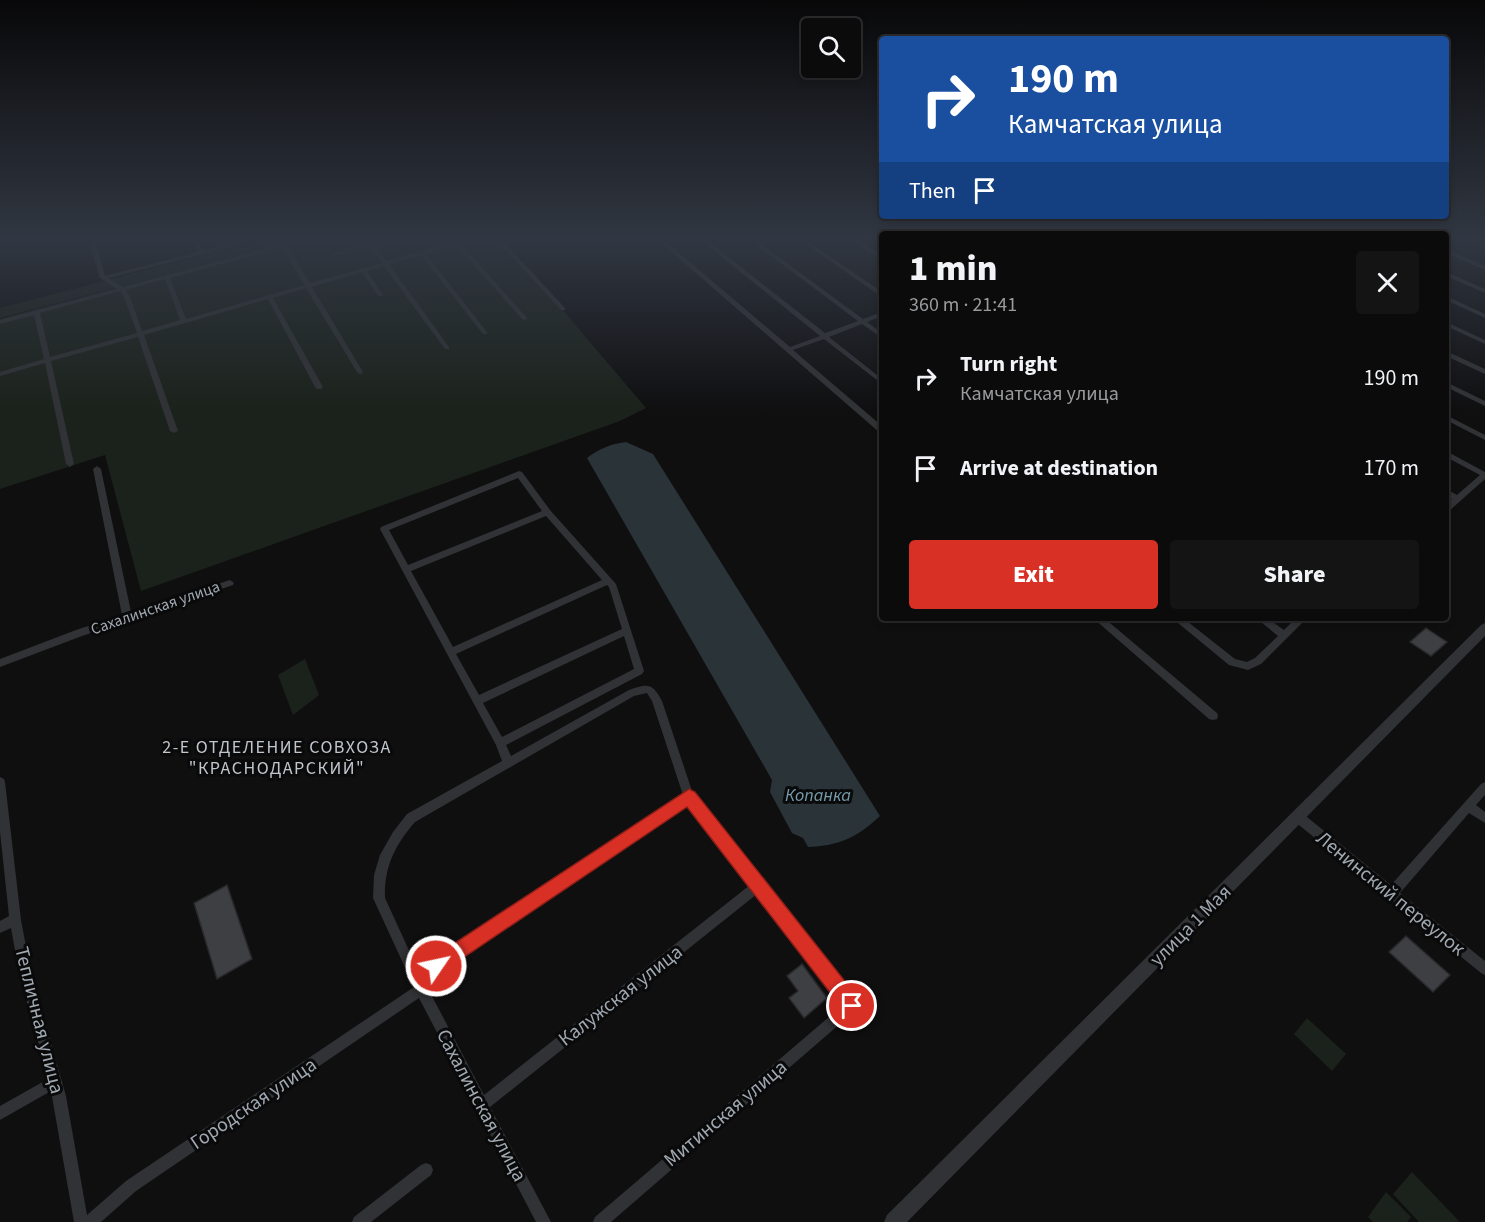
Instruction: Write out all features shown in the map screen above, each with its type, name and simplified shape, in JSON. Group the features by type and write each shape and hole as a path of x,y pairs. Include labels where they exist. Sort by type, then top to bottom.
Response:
{"street":[{"path":"0,322 89,298"},
{"path":"127,298 174,431"},
{"path":"175,298 184,321"},
{"path":"0,374 266,298"},
{"path":"271,298 319,387"},
{"path":"316,298 360,372"},
{"path":"411,298 447,348"},
{"path":"457,298 485,333"},
{"path":"507,298 525,319"},
{"path":"553,298 563,309"},
{"path":"728,298 879,427"},
{"path":"776,298 879,380"},
{"path":"831,298 879,334"},
{"path":"1449,299 1485,316"},
{"path":"37,312 70,464"},
{"path":"789,350 879,315"},
{"path":"1449,325 1485,342"},
{"path":"1449,354 1485,372"},
{"path":"1449,386 1485,404"},
{"path":"1449,419 1485,438"},
{"path":"1449,456 1485,475 1449,506"},
{"path":"97,469 127,616"},
{"path":"500,743 639,671 613,586 546,512 519,474 384,529 500,743 508,762"},
{"path":"1449,494 1458,498"},
{"path":"406,570 546,512"},
{"path":"450,652 608,581"},
{"name":"Сахалинская улица","path":"0,663 127,616 230,583"},
{"path":"1102,621 1213,716"},
{"path":"1181,621 1227,658 1243,666 1254,665 1299,621"},
{"path":"1265,621 1283,635"},
{"name":"улица 1 Мая","path":"894,1222 1485,628"},
{"path":"477,701 626,631"},
{"name":"Сахалинская улица","path":"544,1222 419,983 379,898 377,882 382,862 396,834 411,818 632,693 648,689 657,701 689,797"},
{"name":"Тепличная улица","path":"0,782 15,919 25,973 55,1082 81,1222"},
{"path":"1392,893 1485,787"},
{"path":"689,797 758,886"},
{"name":"Городская улица","path":"90,1222 131,1186 419,983 689,797"},
{"path":"1469,806 1485,818"},
{"name":"Ленинский переулок","path":"1298,817 1485,969"},
{"name":"Митинская улица","path":"600,1222 852,1006 758,886"},
{"name":"Калужская улица","path":"482,1105 758,886"},
{"path":"0,927 15,919"},
{"path":"0,1113 55,1082"},
{"path":"359,1222 426,1170"}],"shaded area":[{"path":"38,298 76,298 0,318 0,308"},
{"path":"78,298 552,298 646,408 620,421 141,591 105,455 0,489 0,319"},
{"path":"305,659 319,695 293,715 278,675"},
{"path":"1307,1018 1346,1054 1332,1071 1294,1034"},
{"path":"1412,1172 1459,1222 1419,1222 1393,1194"},
{"path":"1386,1192 1411,1217 1407,1222 1373,1222 1368,1217"}],"water":[{"name":"Копанка","path":"626,442 653,454 880,816 856,835 829,845 808,847 803,838 792,833 770,792 772,780 587,458 605,447"}],"building":[{"path":"1426,628 1447,642 1431,656 1410,642"},
{"path":"227,885 252,959 217,979 194,903"},
{"path":"1406,936 1450,975 1433,992 1389,952"},
{"path":"802,964 827,998 804,1018 789,998 798,991 787,976"}],"district":[{"name":"2-Е ОТДЕЛЕНИЕ СОВХОЗА \"КРАСНОДАРСКИЙ\"","path":"277,757"}],"route":[{"path":"436,966 689,797 852,1006"}]}
